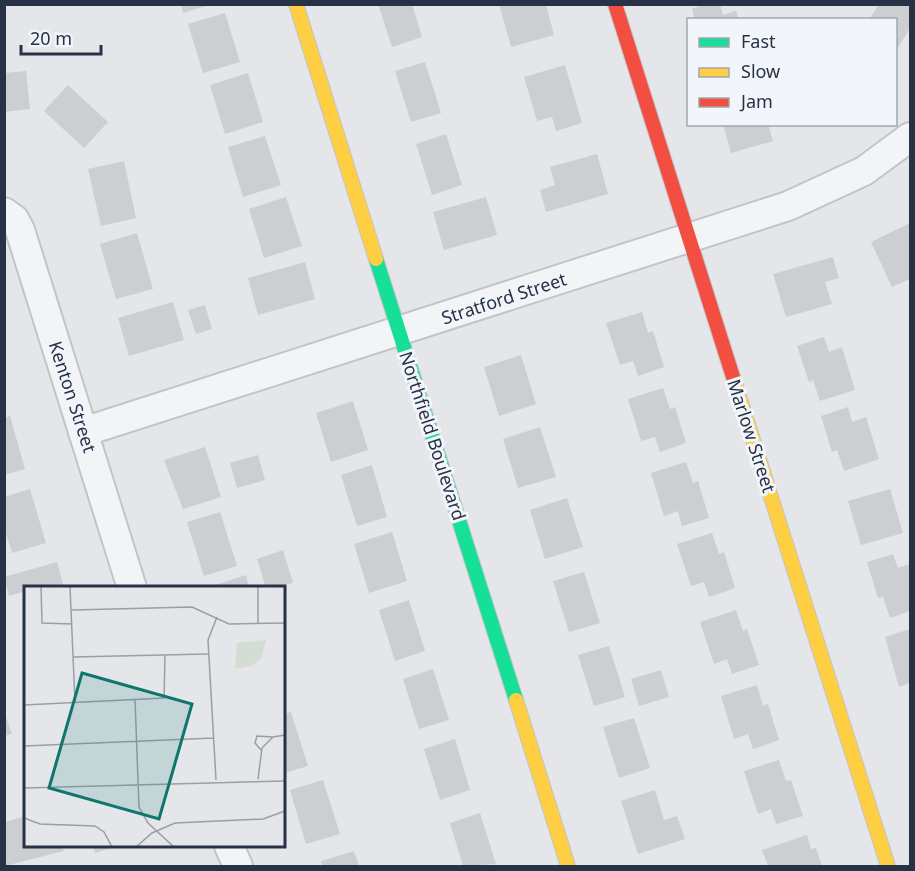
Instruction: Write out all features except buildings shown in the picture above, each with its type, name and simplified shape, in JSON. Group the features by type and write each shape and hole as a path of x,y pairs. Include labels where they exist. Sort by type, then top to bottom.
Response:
{"street":[{"name":"Northfield Boulevard","path":"296,4 568,867"},
{"name":"Marlow Street","path":"615,4 888,867"},
{"name":"Stratford Street","path":"83,432 689,240 788,206 864,171 910,137"},
{"name":"Kenton Street","path":"4,212 20,230 131,586"}],"traffic: fast":[{"path":"376,259 516,700"}],"traffic: slow":[{"path":"296,4 376,259"},
{"path":"733,377 888,866"},
{"path":"516,700 568,866"}],"traffic: jam":[{"path":"615,4 733,377"}]}
